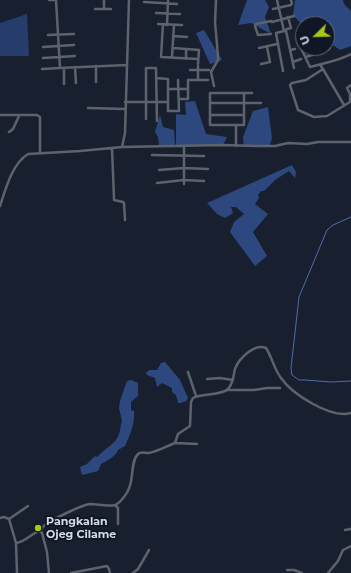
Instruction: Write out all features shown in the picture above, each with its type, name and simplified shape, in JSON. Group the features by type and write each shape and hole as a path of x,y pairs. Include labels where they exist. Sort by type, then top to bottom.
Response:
{"street":[{"path":"49,0 56,0 60,68"},
{"path":"104,0 104,9"},
{"path":"122,147 125,133 128,0"},
{"path":"214,86 211,72 218,60 215,22 216,0"},
{"path":"277,0 294,68"},
{"path":"273,9 292,4 291,0"},
{"path":"144,2 159,1 177,4"},
{"path":"167,25 168,2"},
{"path":"95,9 111,9"},
{"path":"156,13 180,14"},
{"path":"288,17 291,28 273,34 258,35 255,26 256,24 282,19 288,17 294,16"},
{"path":"158,24 182,25"},
{"path":"162,24 161,57 198,60"},
{"path":"172,58 174,25"},
{"path":"48,35 74,34"},
{"path":"273,34 277,44 283,71"},
{"path":"173,36 186,37"},
{"path":"259,48 277,44"},
{"path":"43,47 74,45"},
{"path":"262,64 270,62 267,47"},
{"path":"173,48 199,50 198,80"},
{"path":"186,49 186,58"},
{"path":"290,50 295,49"},
{"path":"309,56 306,57 308,67 328,61 341,60 351,54"},
{"path":"43,58 75,56"},
{"path":"293,62 301,60"},
{"path":"42,69 126,65"},
{"path":"96,66 96,82"},
{"path":"321,66 344,105"},
{"path":"75,67 76,83"},
{"path":"190,70 198,67 209,70"},
{"path":"64,68 64,84"},
{"path":"146,119 146,68 156,68 157,121"},
{"path":"323,69 306,80 292,83 290,85 298,110 314,117 327,116 350,102 350,94 347,88 351,85"},
{"path":"156,78 168,78 168,111 179,111 178,80"},
{"path":"178,99 188,99 188,80 208,80"},
{"path":"168,89 188,89"},
{"path":"244,93 244,125 210,125 210,93 244,93 252,93"},
{"path":"125,102 168,102"},
{"path":"210,103 261,103"},
{"path":"88,108 125,108"},
{"path":"0,115 40,117 40,153"},
{"path":"210,115 244,115"},
{"path":"9,132 13,129 19,116"},
{"path":"236,125 236,146"},
{"path":"0,206 7,185 21,161 28,154 122,147 260,146 318,142 351,142"},
{"path":"184,146 184,182"},
{"path":"112,148 114,200 124,203 125,220"},
{"path":"152,155 204,156"},
{"path":"160,170 184,168 208,169"},
{"path":"157,183 204,181"},
{"path":"227,390 234,380 236,367 240,361 254,348 262,346 267,350 280,377 298,394 332,412 346,414 351,413"},
{"path":"188,372 196,396"},
{"path":"207,379 220,378 234,380"},
{"path":"175,443 178,434 190,426 191,402 196,396 227,390 280,388"},
{"path":"16,543 23,542 36,532 40,531 44,525 54,519 85,506 95,504 115,505 129,490 132,482 133,462 139,453 155,451 175,443 197,444"},
{"path":"115,505 118,508 118,524"},
{"path":"0,518 9,519 28,506"},
{"path":"9,519 16,543 17,573"},
{"path":"345,530 351,529"},
{"path":"40,531 46,544 49,572 53,573"},
{"path":"328,573 338,560 343,550 351,546"},
{"path":"133,573 138,569 149,550"},
{"path":"71,573 107,566 110,568 110,573"},
{"path":"287,570 294,570 302,573"}],"shaded area":[{"path":"247,0 265,0 269,7 265,17 271,34 251,23 238,25"},
{"path":"295,0 343,0 344,4 351,11 351,46 340,50 335,47 335,16 295,17 293,15"},
{"path":"27,14 29,56 0,56 0,23"},
{"path":"204,30 222,60 210,64 196,33"},
{"path":"195,101 206,134 227,137 223,145 176,146 176,114 186,115 185,102"},
{"path":"268,107 272,138 270,145 244,146 243,137 253,111"},
{"path":"160,115 163,127 174,130 175,145 159,145 158,137 155,132"},
{"path":"292,165 296,172 295,178 289,171 275,180 258,195 259,198 255,204 268,214 253,232 267,256 255,266 230,232 234,222 244,214 236,207 231,207 233,213 225,218 217,214 207,203"},
{"path":"165,362 180,380 188,398 186,401 178,403 176,395 172,392 172,388 162,383 157,387 155,378 147,375 146,373 149,370 157,370 161,363"},
{"path":"131,380 138,383 138,396 131,402 131,410 134,411 134,420 125,446 101,464 98,471 82,475 80,467 87,464 95,456 97,457 113,444 117,438 122,421 119,408 120,401 127,381"}],"waterway":[{"path":"351,217 333,225 327,230 299,297 291,368 292,375 299,380 331,382 351,381"}],"place":[{"name":"Pangkalan Ojeg Cilame","path":"38,528"}]}
